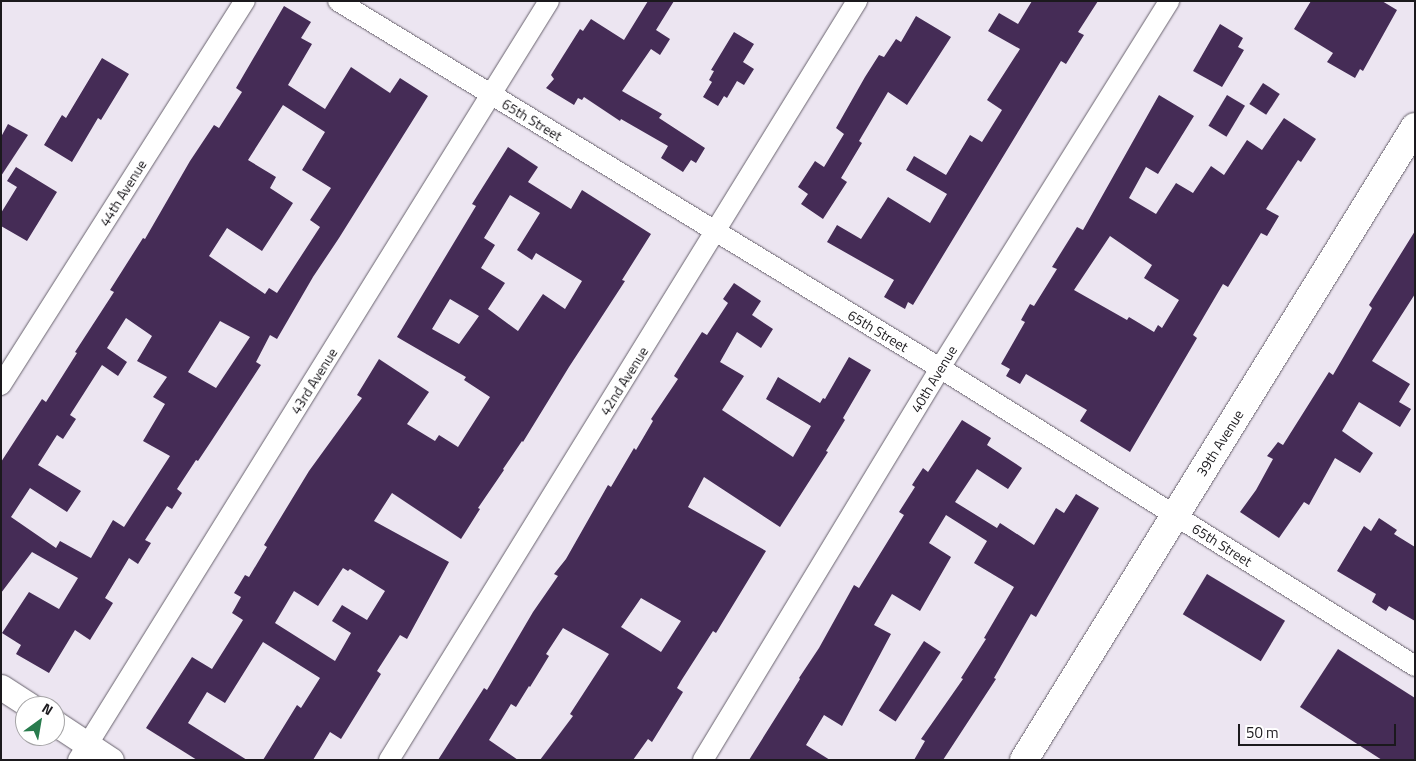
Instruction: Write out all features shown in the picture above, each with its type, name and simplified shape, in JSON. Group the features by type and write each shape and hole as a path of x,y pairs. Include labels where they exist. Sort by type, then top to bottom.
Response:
{"main road":[{"name":"39th Avenue","path":"1024,760 1415,127"}],"street":[{"name":"44th Avenue","path":"1,385 245,1"},
{"name":"65th Street","path":"338,1 940,368 1415,666"},
{"name":"43rd Avenue","path":"83,752 549,1"},
{"name":"42nd Avenue","path":"389,760 857,1"},
{"name":"40th Avenue","path":"703,760 940,368 1169,1"},
{"path":"1,687 15,696"},
{"path":"65,733 83,752 110,760"}],"building":[{"path":"648,1 674,1 656,30 670,39 660,55 651,49 622,91 662,114 659,118 705,148 696,163 691,160 683,172 661,158 668,146 621,119 620,121 584,97 582,100 578,98 574,105 546,88 554,79 551,75 580,29 583,31 591,19 624,40"},
{"path":"1032,1 1098,1 1078,32 1084,35 1066,64 1061,61 913,305 908,302 905,309 884,297 894,280 827,242 837,225 861,239 888,197 930,223 947,194 906,170 914,156 946,175 970,135 982,142 1002,110 987,100 1020,49 988,31 999,13 1018,24"},
{"path":"1311,1 1382,1 1397,10 1363,71 1360,69 1355,78 1327,62 1333,53 1294,29"},
{"path":"284,6 311,22 301,38 312,44 288,85 325,109 351,67 390,93 400,78 428,96 313,277 277,339 270,335 256,362 261,365 198,461 196,460 177,489 182,493 172,509 167,506 145,540 151,543 138,564 129,558 105,598 113,603 90,640 75,630 49,673 16,654 21,645 2,633 29,592 59,609 78,578 32,552 1,593 1,462 42,399 46,402 77,353 75,352 114,292 110,290 143,238 145,239 190,161 214,125 219,128 242,92 236,88","holes":["283,105 325,132 302,170 331,188 310,220 320,227 277,293 269,288 265,294 209,256 227,228 262,251 293,203 270,188 276,177 248,160","126,318 152,336 137,361 167,377 153,397 165,404 143,441 170,456 124,527 113,520 91,558 60,541 56,548 11,517 30,488 67,512 81,491 38,465 57,435 63,439 76,419 70,415 102,365 118,376 127,362 107,348","220,321 250,337 216,388 188,372"]},
{"path":"916,16 951,37 907,105 888,92 859,141 862,143 841,178 847,182 823,219 801,204 808,194 798,187 815,161 824,167 844,134 836,128 865,77 879,55 884,57 896,39 901,42"},
{"path":"1220,24 1243,38 1238,47 1244,50 1222,87 1193,71"},
{"path":"734,32 754,44 743,62 754,69 744,85 737,81 727,98 724,96 718,106 703,97 712,82 709,80 714,71 711,70"},
{"path":"102,58 129,74 101,120 98,118 72,162 44,145 62,115 66,118"},
{"path":"1263,83 1280,94 1266,115 1249,104"},
{"path":"1159,95 1194,116 1158,174 1146,167 1129,198 1156,214 1176,183 1193,193 1211,166 1224,175 1247,140 1262,150 1284,118 1316,139 1301,162 1298,160 1266,209 1279,216 1267,236 1261,233 1228,287 1223,284 1193,335 1197,338 1130,452 1080,421 1087,410 1026,374 1020,384 1006,376 1010,369 1001,364 1025,322 1021,320 1030,304 1034,306 1057,269 1052,267 1077,227 1083,230","holes":["1110,236 1152,265 1144,278 1179,300 1162,328 1158,325 1154,332 1129,317 1127,320 1074,290"]},
{"path":"1227,95 1245,106 1226,137 1208,126"},
{"path":"8,124 28,135 1,176 1,137"},
{"path":"508,147 538,167 528,182 571,209 582,190 651,234 622,280 625,281 523,442 478,508 480,509 461,539 392,493 374,521 449,562 407,639 400,635 377,671 381,674 341,739 330,732 313,760 263,760 297,705 301,708 320,678 263,642 225,703 207,692 188,723 247,760 197,760 146,728 192,657 212,669 243,620 232,613 241,597 234,593 245,575 249,577 267,547 264,545 309,471 362,398 357,395 379,359 429,392 407,424 435,441 439,435 458,447 490,397 464,380 466,377 397,337 476,206 472,204","holes":["510,195 540,213 517,250 532,260 536,253 582,281 565,309 543,294 518,331 488,309 505,283 481,268 495,245 484,238","450,299 479,316 459,344 432,329","343,568 348,571 350,569 385,591 367,620 342,605 332,621 351,633 335,661 275,623 294,591 318,606"]},
{"path":"16,167 57,192 27,241 1,226 1,213 17,187 7,181"},
{"path":"1415,231 1415,294 1372,361 1410,384 1399,402 1411,409 1400,427 1359,402 1342,431 1373,453 1360,473 1335,458 1309,505 1304,502 1279,538 1240,512 1256,490 1273,459 1267,456 1278,442 1283,445 1329,372 1333,375 1372,308 1369,305"},
{"path":"734,283 761,301 752,315 773,329 761,348 737,332 720,362 744,376 722,410 793,457 811,426 766,399 778,377 820,403 823,398 825,399 849,357 871,370 843,418 845,420 826,451 828,452 780,527 704,477 688,507 766,551 716,633 713,631 681,681 677,688 683,692 652,742 648,739 633,760 540,760 573,716 570,714 609,654 563,628 546,654 549,656 530,687 516,707 511,704 489,740 518,760 438,760 484,688 487,690 533,612 558,576 554,574 566,559 608,485 611,487 634,448 636,450 653,421 651,419 678,379 674,376 682,363 702,332 707,335 728,303 723,299","holes":["641,598 681,621 661,652 621,627"]},
{"path":"962,420 991,438 987,445 1022,468 1008,489 977,469 955,502 997,528 1000,523 1034,545 1056,508 1064,513 1076,494 1099,508 1036,617 1031,614 994,678 996,679 943,760 914,760 925,741 921,739 963,679 961,678 986,639 984,638 1014,587 974,563 987,541 946,515 929,543 951,557 920,611 892,594 874,625 891,634 842,726 824,715 806,745 830,760 749,760 819,648 854,585 859,588 904,515 899,512 915,487 912,485 923,468 928,472"},
{"path":"1379,518 1397,530 1394,534 1415,547 1415,621 1389,606 1386,611 1372,602 1376,594 1337,571 1364,526 1371,531"},
{"path":"1207,574 1285,621 1261,661 1183,614"},
{"path":"924,641 941,652 896,722 879,711"},
{"path":"1338,649 1415,698 1415,760 1382,760 1300,707"}]}
